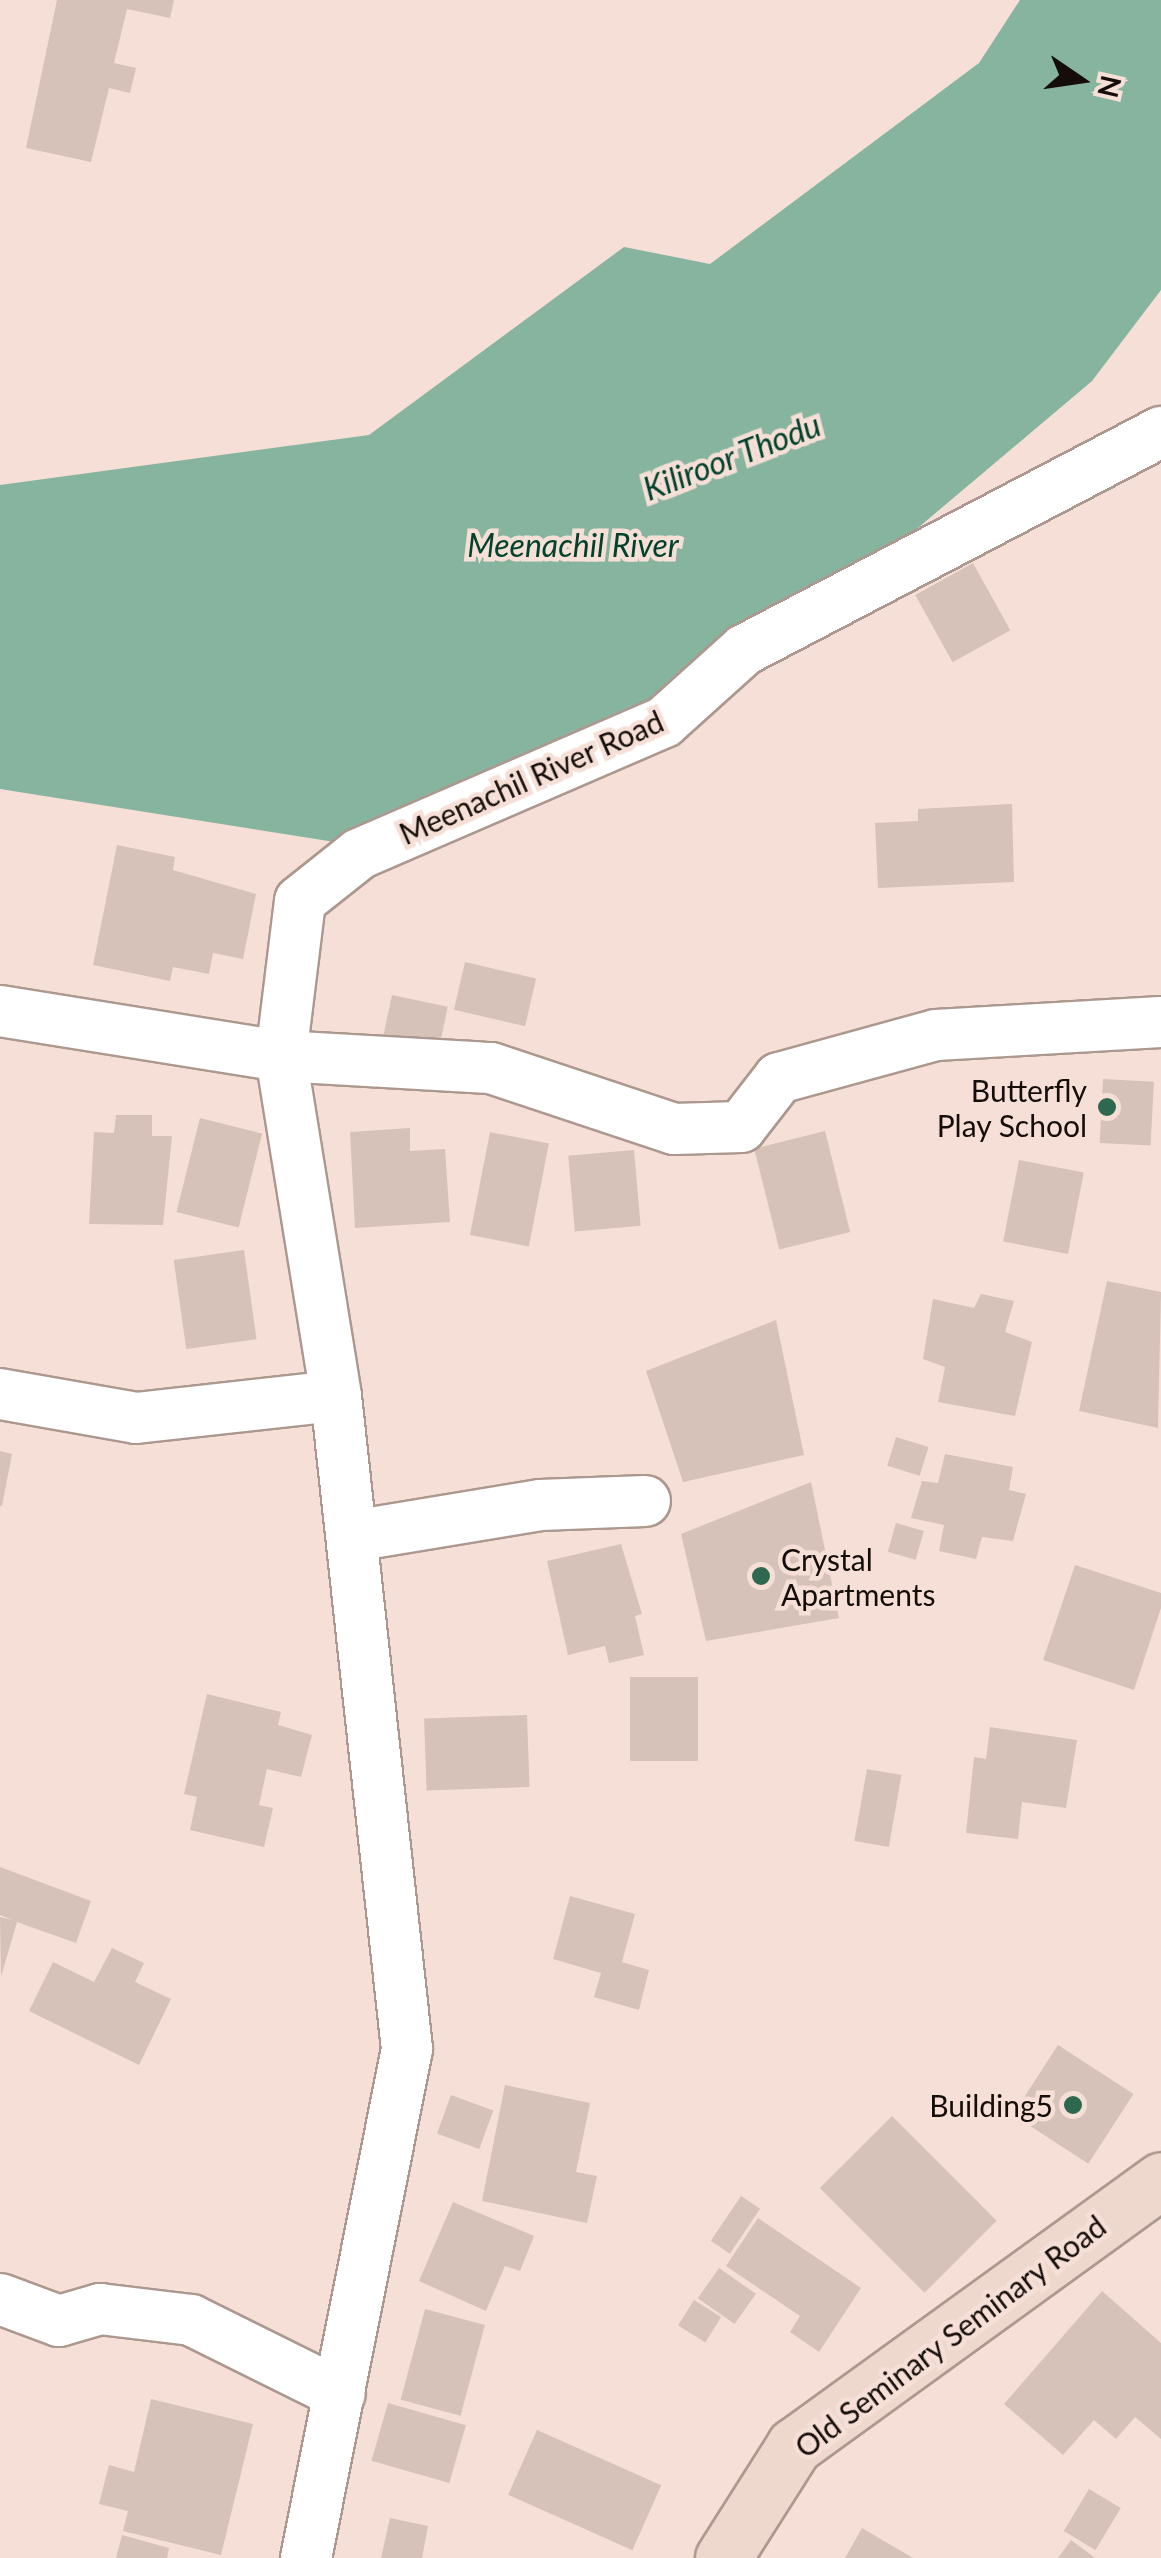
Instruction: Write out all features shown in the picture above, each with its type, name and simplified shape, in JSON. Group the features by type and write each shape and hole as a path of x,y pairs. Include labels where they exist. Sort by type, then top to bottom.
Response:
{"main road":[{"name":"Old Seminary Seminary Road","path":"723,2558 794,2446 1161,2180"}],"street":[{"name":"Meenachil River Road","path":"306,2558 407,2049 354,1536 336,1396 281,1056 300,902 360,854 664,722 744,650 1161,432"},
{"path":"0,1011 281,1056 491,1068 674,1129 741,1127 779,1078 936,1036 1161,1022"},
{"path":"0,1394 136,1418 336,1396"},
{"path":"354,1536 540,1506 645,1501"},
{"path":"0,2299 59,2322 100,2309 191,2320 340,2394"}],"water":[{"name":"Meenachil River","path":"1020,0 1161,0 1161,290 1092,381 676,732 341,843 0,789 0,485 369,435 624,247 710,264 979,63"}],"building":[{"path":"57,0 174,0 170,18 127,9 114,63 136,68 130,93 109,88 91,162 26,148"},
{"path":"973,563 1010,630 953,662 915,595"},
{"path":"1012,804 1014,882 878,888 875,823 918,821 918,809"},
{"path":"117,845 175,857 173,870 256,894 243,959 213,953 209,974 173,967 170,981 93,965"},
{"path":"465,962 536,978 525,1026 454,1010"},
{"path":"392,995 448,1007 439,1049 383,1037"},
{"path":"1103,1079 1154,1082 1151,1146 1100,1143"},
{"path":"116,1115 152,1115 152,1136 172,1136 163,1225 89,1224 94,1132 114,1133"},
{"path":"200,1118 262,1133 239,1228 177,1212"},
{"path":"410,1128 410,1151 445,1149 450,1222 355,1228 350,1132"},
{"path":"825,1131 850,1232 779,1250 754,1149"},
{"path":"490,1132 549,1143 529,1247 470,1235"},
{"path":"634,1150 641,1226 575,1231 568,1156"},
{"path":"1019,1160 1084,1173 1068,1254 1003,1241"},
{"path":"244,1250 257,1339 186,1349 174,1260"},
{"path":"1107,1281 1161,1292 1158,1428 1079,1411"},
{"path":"981,1294 1014,1301 1005,1332 1032,1342 1015,1416 938,1402 945,1367 923,1359 933,1299 974,1308"},
{"name":"Crystal Apartments","path":"776,1320 804,1455 683,1482 646,1371"},
{"path":"896,1437 929,1447 920,1476 887,1466"},
{"path":"0,1451 12,1454 2,1506 0,1506"},
{"path":"945,1454 1013,1467 1009,1490 1026,1494 1013,1541 982,1537 976,1559 939,1551 944,1525 911,1518 922,1481 938,1483"},
{"name":"Crystal Apartments","path":"811,1482 839,1618 706,1641 681,1534"},
{"path":"896,1523 924,1531 916,1560 888,1552"},
{"path":"621,1544 642,1614 635,1616 644,1655 609,1663 605,1646 568,1655 547,1561"},
{"path":"1075,1565 1161,1593 1161,1608 1134,1690 1043,1660"},
{"path":"630,1677 698,1677 698,1761 630,1761"},
{"path":"207,1694 281,1712 278,1725 312,1735 301,1777 267,1769 259,1805 273,1808 264,1847 190,1830 197,1797 184,1794"},
{"path":"527,1715 530,1787 427,1791 424,1719"},
{"path":"990,1727 1077,1740 1066,1808 1022,1802 1018,1839 966,1833 974,1757 986,1759"},
{"path":"867,1769 901,1775 889,1847 854,1841"},
{"path":"0,1867 91,1901 76,1943 17,1922 1,1977 0,1917 13,1920 0,1915"},
{"path":"570,1896 635,1914 622,1962 649,1970 639,2010 594,1997 601,1973 553,1959"},
{"path":"112,1948 144,1963 135,1982 171,1999 139,2065 29,2011 53,1962 94,1982"},
{"name":"Building5","path":"1058,2045 1133,2094 1088,2164 1013,2115"},
{"path":"505,2085 590,2103 576,2172 597,2176 587,2223 482,2201"},
{"path":"451,2095 493,2110 479,2149 437,2134"},
{"path":"892,2116 997,2221 925,2293 820,2188"},
{"path":"741,2196 760,2209 730,2254 711,2241"},
{"path":"453,2202 534,2236 520,2271 505,2266 486,2311 419,2281"},
{"path":"758,2218 861,2288 819,2352 790,2332 800,2316 726,2266"},
{"path":"719,2268 756,2294 735,2324 698,2298"},
{"path":"1102,2291 1161,2343 1161,2439 1135,2417 1116,2439 1094,2420 1063,2455 1004,2404"},
{"path":"694,2300 721,2317 705,2342 678,2325"},
{"path":"425,2309 485,2325 461,2416 401,2400"},
{"path":"151,2399 253,2424 221,2555 123,2531 128,2511 99,2504 109,2465 134,2472"},
{"path":"388,2403 466,2425 449,2483 371,2461"},
{"path":"537,2430 661,2485 632,2550 508,2495"},
{"path":"1089,2489 1121,2508 1095,2550 1064,2531"},
{"path":"390,2518 428,2526 422,2558 381,2558"},
{"path":"862,2528 913,2558 845,2558"},
{"path":"122,2535 169,2548 167,2558 116,2558"},
{"path":"1071,2540 1095,2558 1058,2558"}],"place":[{"name":"Butterfly Play School","path":"1107,1107"},
{"name":"Crystal Apartments","path":"761,1576"},
{"name":"Building5","path":"1073,2105"}],"water label":[{"name":"Kiliroor Thodu","path":"732,457"}]}
